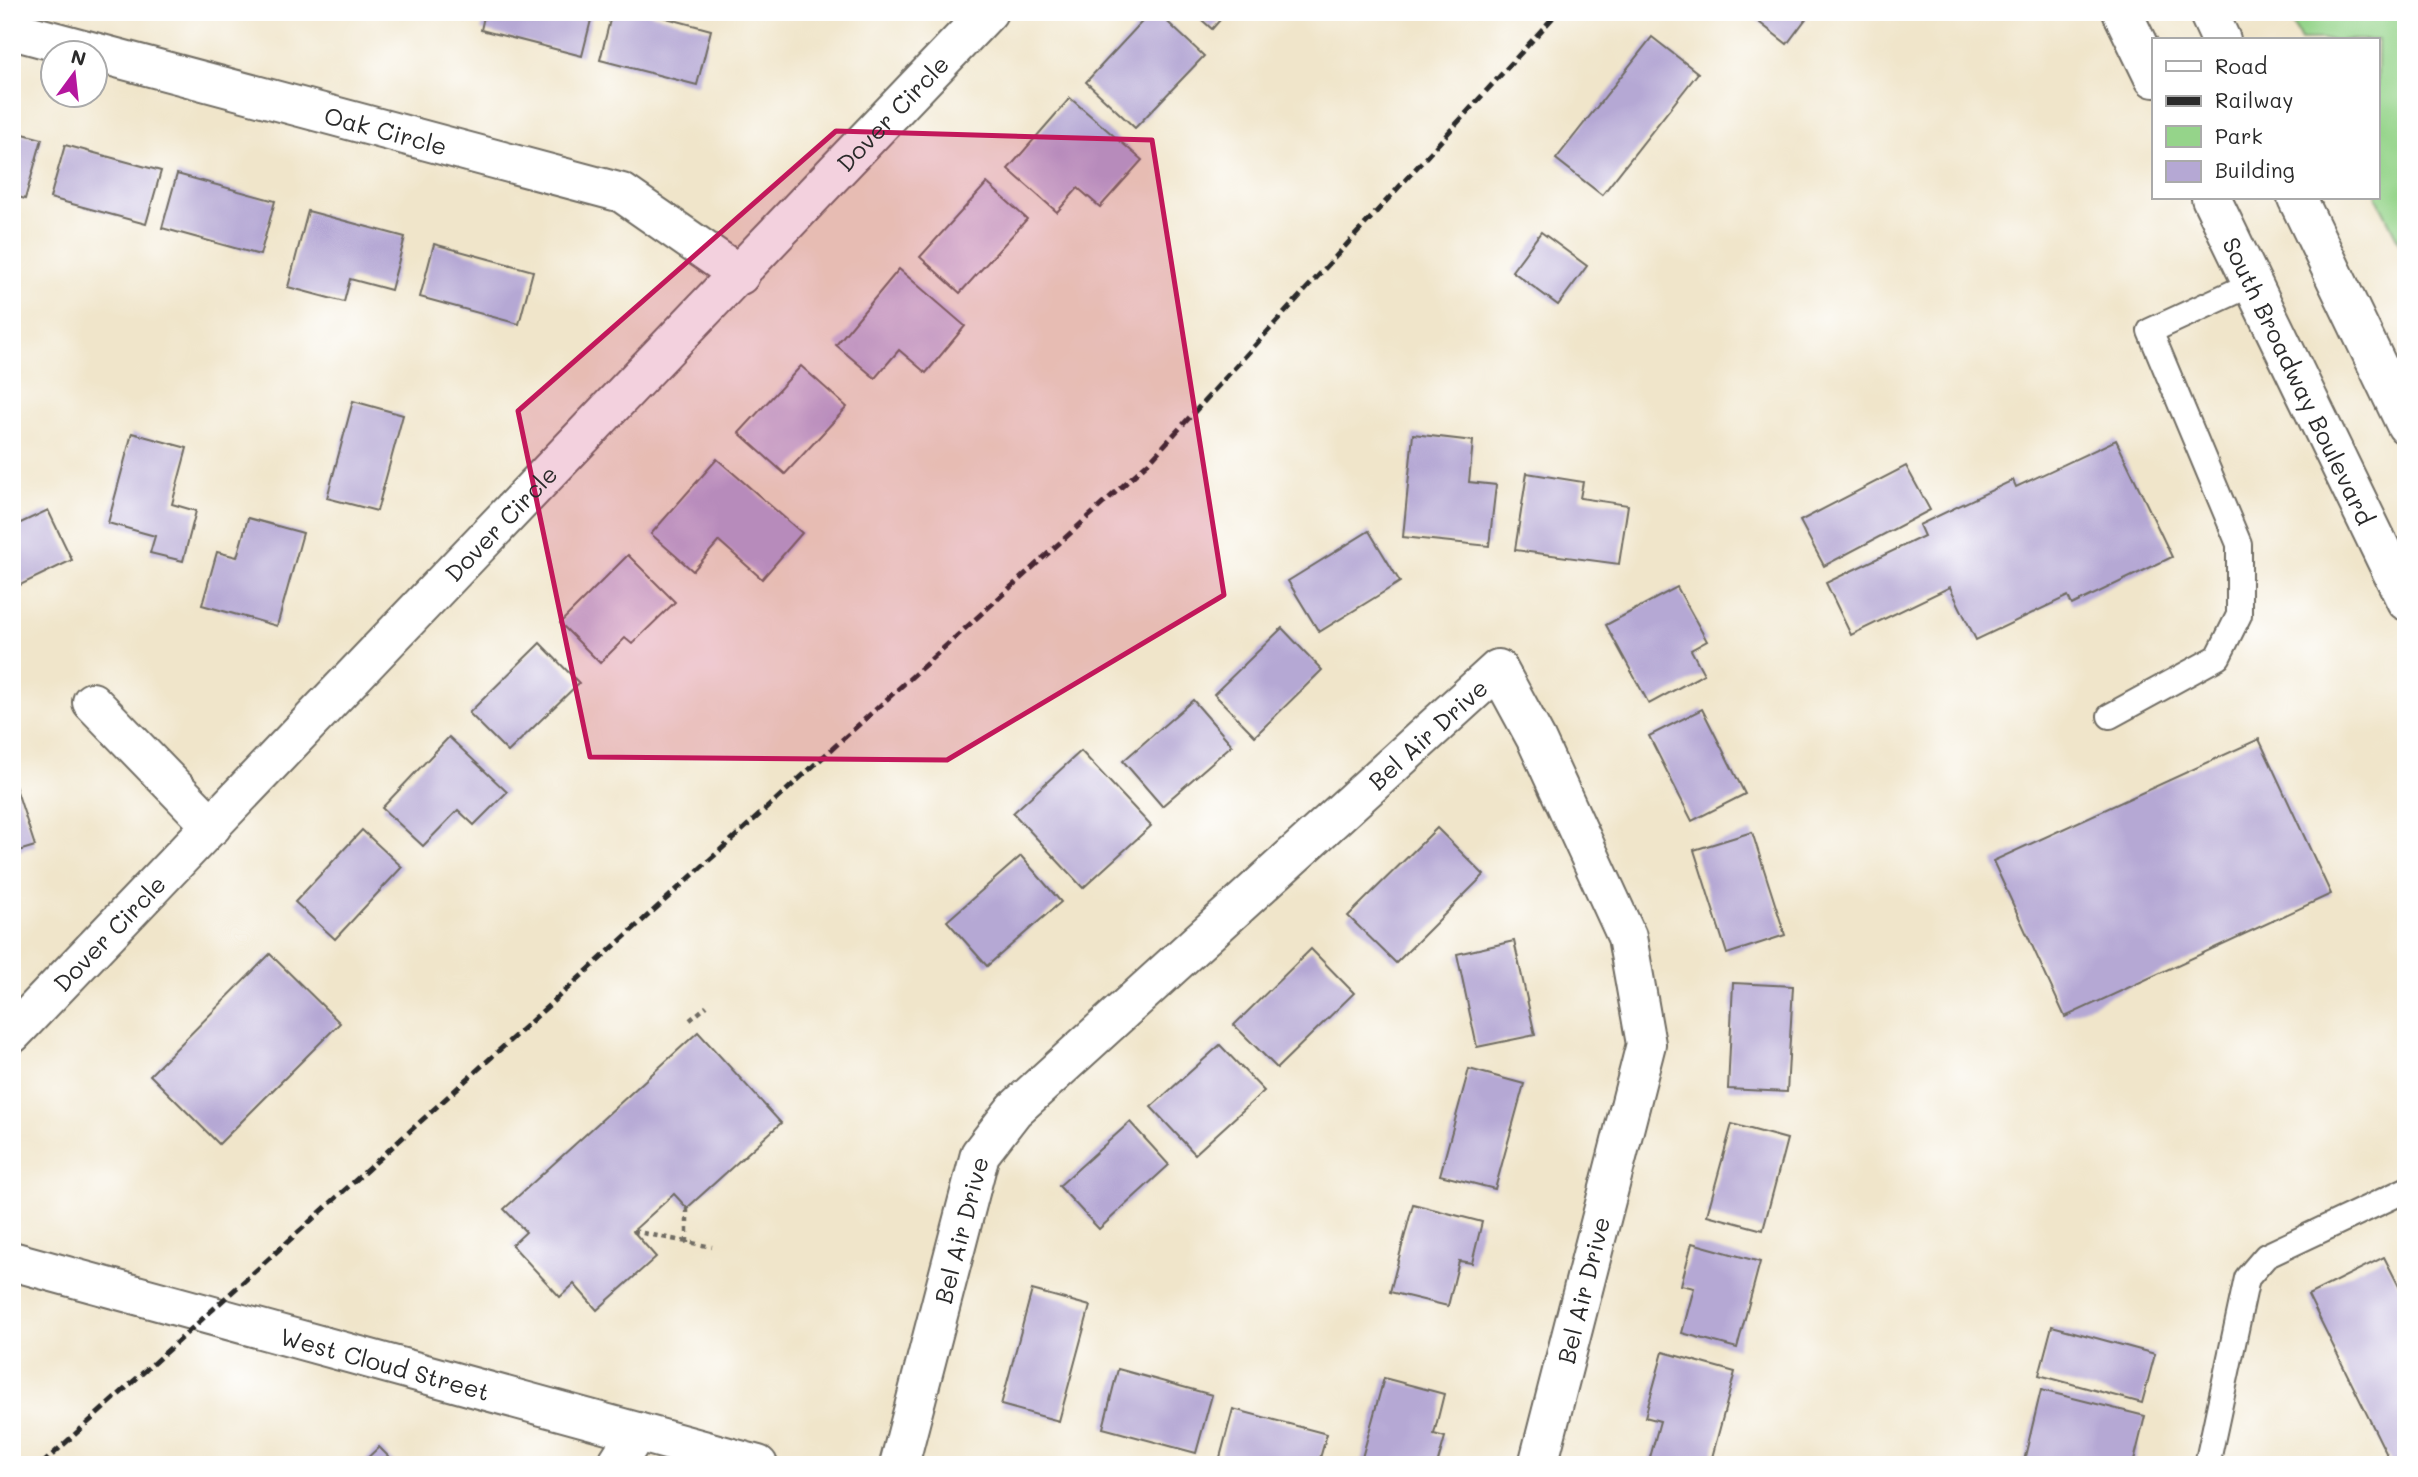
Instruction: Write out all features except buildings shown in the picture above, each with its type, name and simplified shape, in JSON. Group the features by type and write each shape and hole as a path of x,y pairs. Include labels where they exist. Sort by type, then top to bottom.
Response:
{"street":[{"name":"Dover Circle","path":"12,1034 740,275 988,12"},
{"path":"2122,12 2152,74"},
{"path":"2208,12 2220,38"},
{"name":"Oak Circle","path":"12,30 622,193 740,275"},
{"name":"South Broadway Boulevard","path":"2212,200 2406,601"},
{"path":"2298,200 2406,425"},
{"name":"Bel Air Drive","path":"899,1465 981,1154 1014,1110 1498,669 1536,739 1627,937 1646,1044 1538,1465"},
{"path":"92,702 212,826"},
{"name":"West Cloud Street","path":"12,1261 758,1465"},
{"path":"616,1465 637,1432"}],"lane":[{"path":"2110,716 2218,657 2239,615 2239,544 2150,331 2252,284"},
{"path":"2207,1465 2247,1278 2266,1256 2406,1190"}],"path":[{"path":"690,1020 707,1006"},
{"path":"687,1208 687,1243"},
{"path":"633,1231 712,1247"}],"highlighted area":[{"path":"836,131 1152,140 1224,595 947,760 590,757 518,411"}],"green space":[{"path":"2287,12 2406,12 2406,256 2378,200 2380,38 2300,38"}],"railway":[{"path":"41,1465 1149,462 1558,12"}]}
